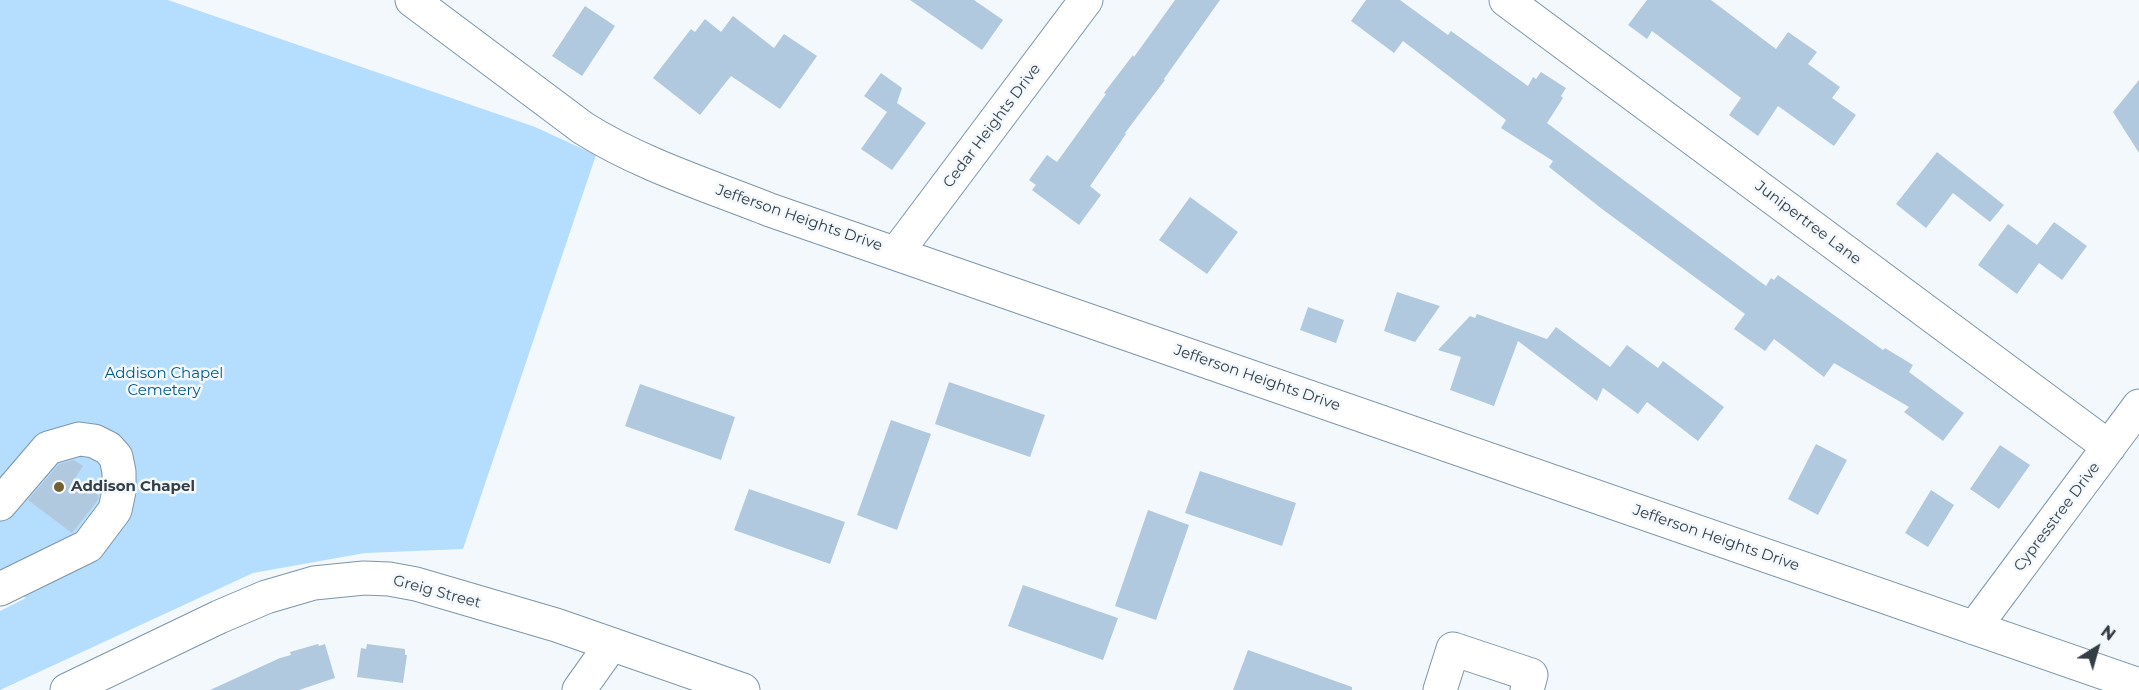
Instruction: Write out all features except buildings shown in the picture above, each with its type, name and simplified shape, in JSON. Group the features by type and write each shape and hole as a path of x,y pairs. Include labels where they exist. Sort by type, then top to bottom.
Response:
{"street":[{"name":"Jefferson Heights Drive","path":"412,0 583,128 603,141 668,170 770,210 897,252 2139,685"},
{"name":"Cedar Heights Drive","path":"897,252 1086,0"},
{"name":"Junipertree Lane","path":"1506,0 2109,447"},
{"name":"Cypresstree Drive","path":"1974,628 2139,406"},
{"path":"0,504 48,448 79,439 94,441 108,448 116,457 119,491 115,510 88,546 0,589"},
{"name":"Greig Street","path":"67,690 103,682 219,617 266,597 314,583 364,578 389,579 416,584 556,626 743,690"},
{"path":"579,690 611,645"},
{"path":"1440,690 1453,649 1531,675 1527,690"}],"green space":[{"name":"Addison Chapel Cemetery","path":"0,0 168,0 535,127 596,155 463,549 365,553 253,573 0,690 0,611 26,598 0,580"}],"place":[{"name":"Addison Chapel","path":"59,487"}]}
